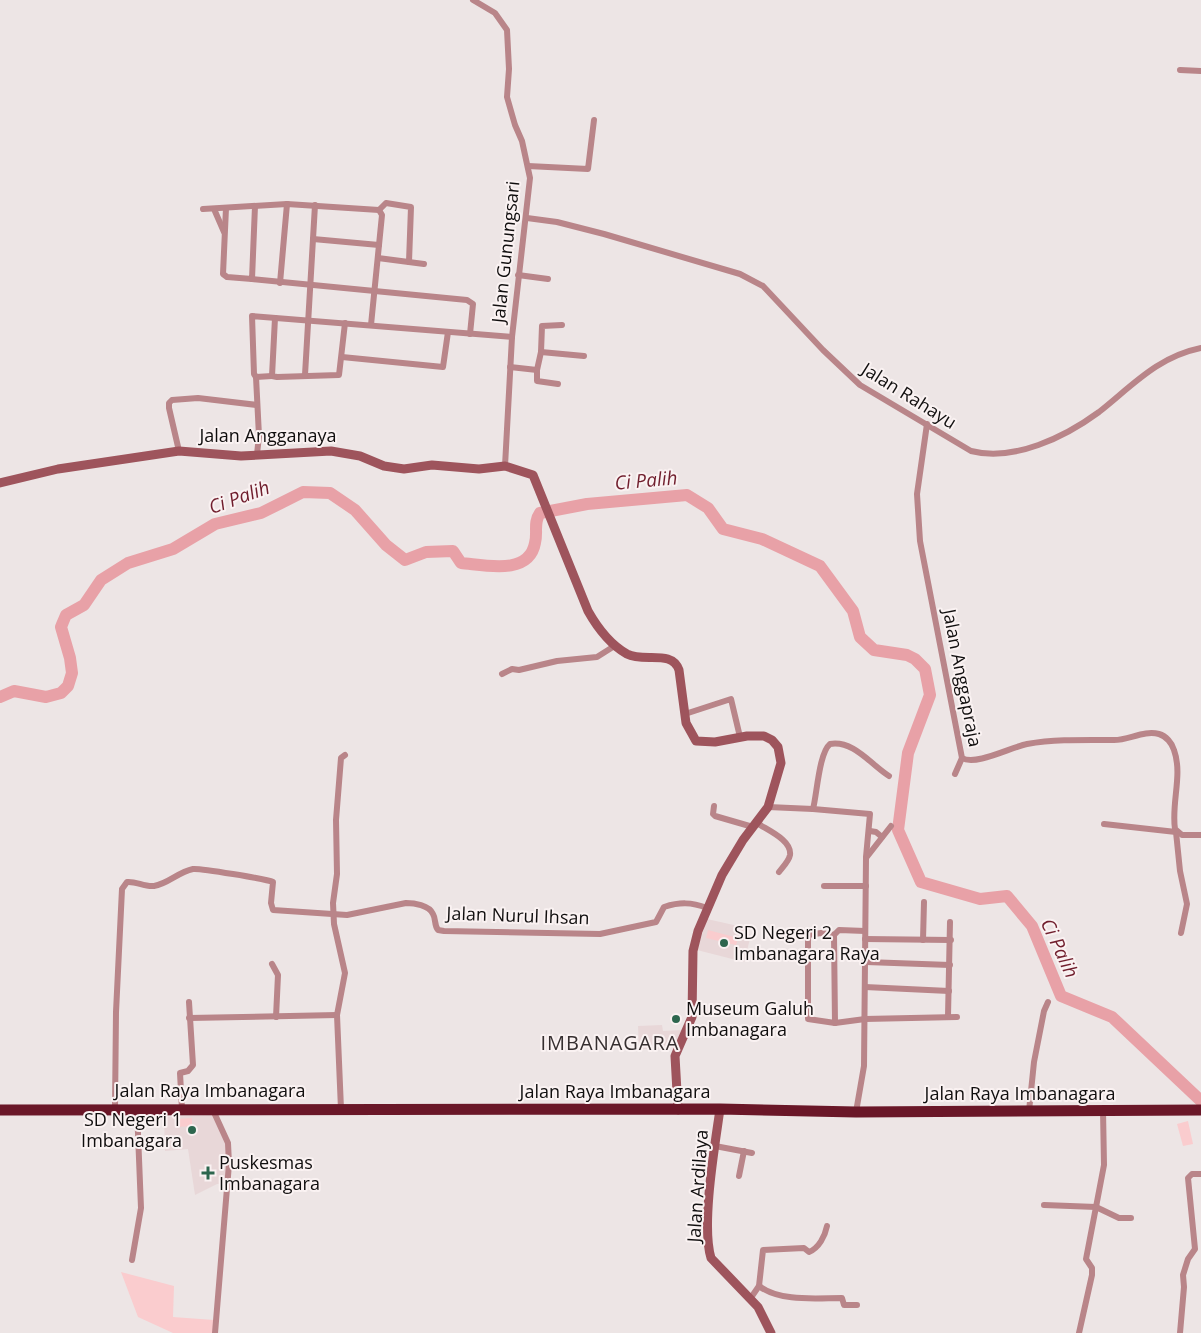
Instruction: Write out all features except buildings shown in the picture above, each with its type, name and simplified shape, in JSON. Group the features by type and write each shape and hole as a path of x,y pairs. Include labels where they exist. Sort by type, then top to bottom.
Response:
{"highway":[{"name":"Jalan Raya Imbanagara","path":"0,1102 29,1108"},
{"name":"Jalan Raya Imbanagara","path":"0,1110 29,1108 182,1110 212,1108 720,1109 856,1112 1196,1111"}],"street":[{"name":"Jalan Gunungsari","path":"473,0 495,13 501,19 506,30 509,69 507,97 528,166 530,192 518,275 512,337 506,466"},
{"path":"1180,70 1201,71"},
{"path":"528,166 588,169 594,120"},
{"path":"202,209 287,204 379,210 386,203 411,207 409,262"},
{"path":"280,283 287,204"},
{"path":"304,375 316,205"},
{"path":"252,279 255,206"},
{"path":"226,208 224,232 225,276 471,301 473,304 470,334"},
{"path":"214,209 224,232"},
{"path":"371,325 382,215 379,210"},
{"name":"Jalan Rahayu","path":"527,218 557,222 604,234 721,268 763,286 848,376 870,392 927,424 971,452 1017,451 1032,448 1092,416 1148,371 1174,355 1201,348"},
{"path":"313,239 379,245"},
{"path":"378,258 424,264"},
{"path":"518,275 548,279"},
{"path":"257,454 256,377 251,318 254,316 512,337"},
{"path":"272,376 275,318"},
{"path":"256,377 340,375 345,323"},
{"path":"558,384 537,381 537,370 541,352 542,326 562,324"},
{"path":"342,357 443,367 448,332"},
{"path":"541,352 584,356"},
{"path":"510,367 537,370"},
{"path":"179,451 169,408 169,403 172,400 198,398 257,404"},
{"name":"Jalan Anggapraja","path":"927,424 917,494 920,541 962,758 973,760 1025,744 1041,742 1096,738 1115,740 1144,734 1165,736 1170,742 1176,758 1174,824 1176,832"},
{"name":"Jalan Angganaya","path":"0,483 58,469 179,451 231,456 332,451 360,456 384,466 404,469 432,465 479,469 506,466"},
{"path":"506,466 533,474 552,517 588,611 598,628 616,645 634,657 664,657 674,663 679,670 686,724 696,741 715,742 764,736 772,740 778,747 781,763 768,807 743,840 722,875 707,908 692,951 692,1017 675,1056 678,1110"},
{"path":"502,674 512,669 520,670 557,661 597,657 616,645"},
{"path":"685,714 731,699 740,738"},
{"path":"813,810 818,793 820,767 826,747 830,744 843,744 856,750 889,776"},
{"path":"341,1109 338,1015 345,973 333,915 338,848 336,820 338,779 341,758 345,755"},
{"path":"955,774 962,758"},
{"path":"714,806 713,814 715,816 755,825 781,838 790,852 790,858 779,872"},
{"path":"768,807 868,813 872,815 866,858 864,1066 856,1112"},
{"path":"1104,824 1176,832 1185,835 1201,835"},
{"path":"866,858 891,826"},
{"path":"870,831 876,832 882,837"},
{"path":"1176,832 1180,871 1187,904 1181,933"},
{"path":"115,1109 116,1012 123,884 132,882 145,886 159,885 187,871 201,868 242,877 265,878 273,882 271,903 274,910 333,915"},
{"path":"824,886 866,886"},
{"path":"923,940 924,902"},
{"name":"Jalan Nurul Ihsan","path":"333,915 361,913 406,903 416,903 433,913 438,930 600,934 656,922 664,906 672,904 695,904 707,908"},
{"path":"948,1016 950,922"},
{"path":"835,1023 834,936 838,930 865,931"},
{"path":"834,936 821,933 808,935 806,1008 810,1020 835,1023 865,1019 957,1017"},
{"path":"865,939 951,940"},
{"path":"866,962 950,965"},
{"path":"272,964 278,975 276,1017"},
{"path":"865,987 950,991"},
{"path":"182,1110 180,1073 188,1071 193,1065 189,1002"},
{"path":"1029,1110 1034,1062 1044,1011 1048,1002"},
{"path":"189,1018 338,1015"},
{"path":"212,1108 228,1143 229,1164 215,1333"},
{"path":"132,1260 141,1208 137,1109"},
{"name":"Jalan Ardilaya","path":"720,1109 708,1231 709,1252 711,1258 750,1299 766,1320 771,1333"},
{"path":"1079,1333 1092,1274 1092,1268 1086,1259 1104,1165 1103,1110"},
{"path":"715,1146 752,1153"},
{"path":"739,1176 744,1151"},
{"path":"1180,1333 1184,1287 1183,1275 1188,1259 1195,1249 1188,1178 1192,1174 1201,1174"},
{"path":"1044,1204 1065,1207 1096,1207 1119,1218 1131,1218"},
{"path":"750,1299 759,1286 763,1250 804,1248 809,1252 821,1241 826,1226"},
{"path":"759,1286 766,1292 782,1295 842,1298 844,1305 857,1305"}],"shaded area":[{"name":"SD Negeri 2 Imbanagara Raya","path":"707,919 747,928 746,933 751,935 744,962 697,950"},
{"path":"708,930 738,938 736,945 706,938"},
{"path":"662,1025 663,1031 683,1030 676,1048 639,1049 638,1026"},
{"path":"213,1115 226,1143 226,1184 217,1184 195,1195 188,1149 165,1151 164,1117"},
{"path":"192,1118 192,1126 177,1127 177,1119"},
{"path":"1188,1121 1193,1144 1183,1146 1177,1124"},
{"path":"121,1272 174,1286 173,1317 214,1320 213,1333 173,1333 138,1317"}],"waterway":[{"name":"Ci Palih","path":"0,697 14,691 46,697 61,693 68,686 72,673 70,658 61,627 66,615 84,605 101,580 128,563 173,549 215,524 261,513 303,492 330,493 355,510 386,545 405,560 426,552 453,551 461,563 493,566 515,564 524,560 531,553 536,539 536,524 540,513 587,504 687,495 708,508 723,529 762,539 820,566 853,611 860,637 874,650 907,655 915,659 925,669 930,695 908,753 898,830 921,882 980,899 1007,896 1032,926 1061,996 1112,1017 1201,1101"}],"place":[{"name":"SD Negeri 2 Imbanagara Raya","path":"724,943"},
{"name":"Museum Galuh Imbanagara","path":"676,1019"},
{"name":"SD Negeri 1 Imbanagara","path":"192,1130"},
{"name":"Puskesmas Imbanagara","path":"208,1173"}],"district":[{"name":"IMBANAGARA","path":"610,1043"}]}
